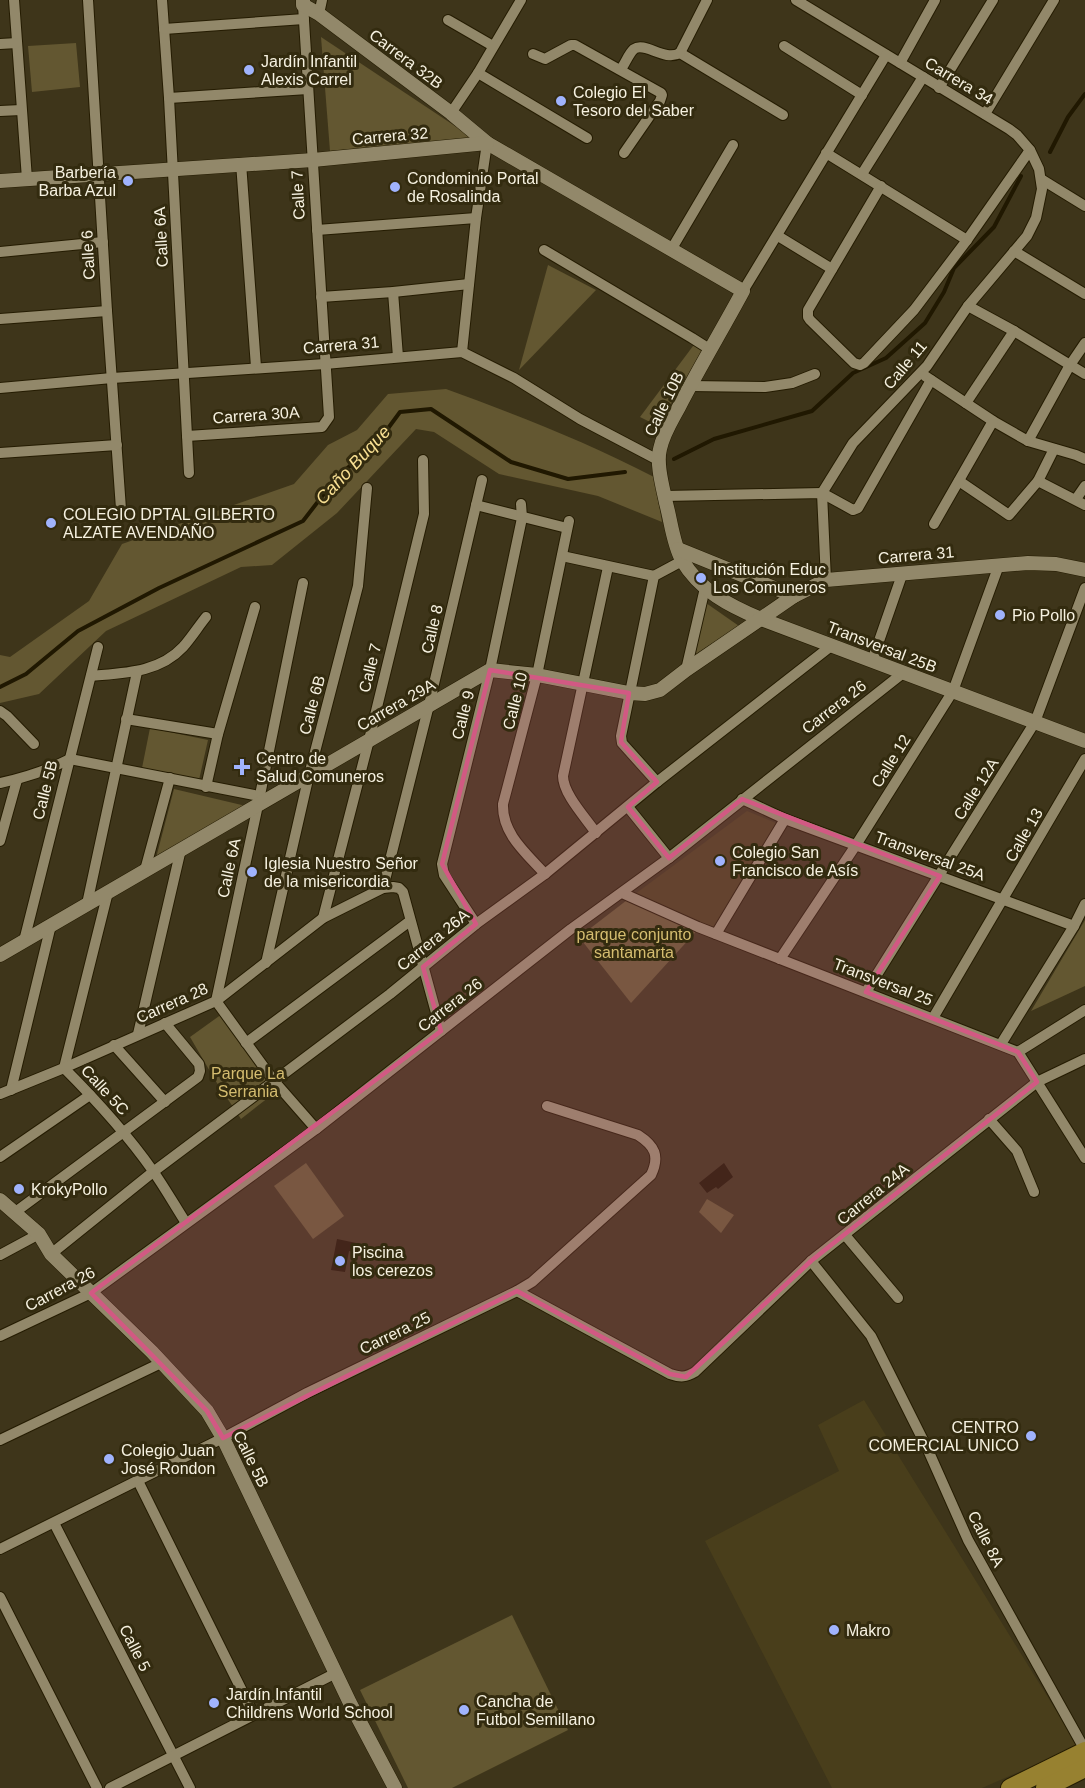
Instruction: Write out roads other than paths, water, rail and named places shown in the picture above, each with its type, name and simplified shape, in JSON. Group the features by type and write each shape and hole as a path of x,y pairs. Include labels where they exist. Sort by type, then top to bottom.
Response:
{"main road":[{"path":"1010,1788 1085,1750"},
{"path":"1045,1788 1085,1768"}],"street":[{"path":"14,0 27,179"},
{"name":"Calle 6","path":"88,0 121,509"},
{"name":"Calle 6A","path":"162,0 189,473"},
{"path":"319,14 322,0"},
{"path":"451,113 478,73 521,0"},
{"path":"621,69 634,50 638,48 671,56 680,53 707,0"},
{"name":"Carrera 34","path":"796,0 1017,135 1030,150 1041,179"},
{"path":"900,63 935,0"},
{"path":"939,88 993,0"},
{"path":"985,114 1054,0"},
{"path":"164,29 303,8"},
{"name":"Carrera 32B","path":"303,8 319,14 451,113 486,143"},
{"name":"Calle 7","path":"303,8 329,417 326,424"},
{"path":"448,20 493,46"},
{"path":"0,44 17,43"},
{"path":"532,54 545,59 575,45 661,93 660,101 624,153"},
{"path":"784,46 862,95"},
{"path":"680,53 783,115"},
{"name":"Calle 10B","path":"680,555 658,460 660,447 690,386 743,291 886,55"},
{"path":"478,73 587,138"},
{"path":"862,174 922,77"},
{"path":"169,98 308,89"},
{"path":"0,111 21,110"},
{"path":"658,460 580,419 514,378 462,352 486,143 743,291"},
{"name":"Carrera 32","path":"0,181 313,160 486,143"},
{"path":"672,250 733,145"},
{"path":"881,186 807,314 810,320 854,363 860,365 914,310 967,240 1030,150"},
{"path":"826,153 967,240"},
{"path":"241,164 256,367"},
{"path":"1041,179 1085,206"},
{"name":"Calle 11","path":"822,493 853,443 927,366 968,306 1027,236 1036,218 1041,199 1041,179"},
{"path":"317,230 476,218"},
{"path":"778,236 832,269"},
{"path":"0,252 103,243"},
{"path":"544,250 711,350"},
{"path":"1014,251 1085,294"},
{"path":"321,297 469,284"},
{"path":"393,292 398,357"},
{"path":"968,306 1085,374"},
{"path":"0,319 107,311"},
{"path":"966,403 1014,331"},
{"path":"1028,441 1070,365 1085,343"},
{"name":"Carrera 31","path":"0,388 462,352"},
{"path":"920,372 993,421 1028,441 1076,454 1085,459"},
{"path":"690,386 765,387 792,383 815,375"},
{"path":"665,496 822,493 853,510 858,508 931,380"},
{"path":"934,524 993,421"},
{"name":"Carrera 30A","path":"187,436 322,427 326,424"},
{"path":"0,453 117,445"},
{"path":"959,481 1009,515 1038,481 1054,449"},
{"name":"Calle 7","path":"323,918 424,514 423,460"},
{"name":"Calle 8","path":"383,888 482,480"},
{"path":"1038,481 1081,502 1085,486"},
{"name":"Calle 6B","path":"266,963 309,775 358,586 367,488"},
{"path":"822,493 826,580"},
{"name":"Calle 9","path":"476,924 444,875 442,864 490,670 522,518 521,504"},
{"path":"476,505 522,518"},
{"name":"Calle 10","path":"522,518 568,525 537,675 506,791 503,815 512,836 545,874"},
{"path":"657,782 621,740 654,576 680,555 794,596"},
{"name":"Transversal 25B","path":"680,555 705,588 730,606 1085,741"},
{"path":"562,556 654,576"},
{"name":"Carrera 31","path":"761,619 794,596 826,580 999,565 1056,564 1085,570"},
{"name":"Calle 12","path":"780,959 856,845 953,691 999,565"},
{"path":"596,833 567,792 563,776 608,567"},
{"path":"872,661 903,572"},
{"name":"Calle 6A","path":"216,1002 303,583"},
{"path":"686,670 705,588"},
{"name":"Calle 12A","path":"866,992 1035,722 1085,588"},
{"path":"206,787 218,734 255,607"},
{"path":"91,676 137,672 160,663 181,649 206,617"},
{"path":"490,670 537,675 645,694 660,690 761,619"},
{"name":"Carrera 26A","path":"51,1254 153,1172 390,994 476,924 545,874 657,782 831,645"},
{"name":"Calle 5B","path":"24,941 98,647"},
{"name":"Carrera 29A","path":"0,955 182,849 258,800 309,775 490,670"},
{"path":"87,904 137,672"},
{"name":"Carrera 26","path":"0,1336 91,1293 316,1129 571,929 669,858 903,672"},
{"path":"0,711 34,744"},
{"path":"126,719 218,734"},
{"path":"0,783 17,780 70,759 170,778 258,800"},
{"name":"Calle 13","path":"933,1018 1085,759"},
{"path":"145,870 170,778"},
{"path":"0,841 17,780"},
{"name":"Transversal 25A","path":"742,799 785,819 1074,926"},
{"path":"628,807 669,858"},
{"path":"716,934 785,819"},
{"path":"138,1034 182,849"},
{"path":"383,888 399,888 402,892 441,1031"},
{"name":"Carrera 28","path":"5,1092 216,1002 323,918 383,888"},
{"name":"Calle 5C","path":"108,892 64,1068 123,1132 153,1172 186,1223"},
{"name":"Transversal 25","path":"622,893 716,934 1018,1052"},
{"path":"1002,1044 1085,904"},
{"path":"246,1043 410,921"},
{"path":"5,1092 51,925"},
{"path":"216,1002 274,1081 316,1129"},
{"path":"1085,1010 1018,1052 1085,1158"},
{"path":"14,1213 195,1081 200,1071 199,1064 165,1023"},
{"path":"114,1045 165,1102"},
{"name":"Carrera 24A","path":"517,1291 670,1374 686,1377 695,1372 811,1262 989,1119 1037,1082 1085,1059"},
{"path":"0,1157 90,1095"},
{"name":"Carrera 25","path":"0,1549 532,1282 651,1175 656,1164 654,1151 649,1142 638,1135 547,1106"},
{"path":"989,1119 1017,1151 1034,1192"},
{"name":"Calle 5B","path":"0,1200 39,1234 51,1254 161,1362 207,1411 223,1438 336,1673 395,1788"},
{"path":"0,1255 39,1234"},
{"path":"845,1235 898,1298"},
{"name":"Calle 8A","path":"811,1262 871,1336 928,1450 968,1540 1085,1750"},
{"path":"0,1440 161,1362"},
{"path":"138,1481 254,1715"},
{"name":"Calle 5","path":"54,1523 190,1788"},
{"path":"0,1597 97,1788"},
{"path":"110,1788 336,1673"}],"waterway":[{"name":"Caño Buque","path":"1050,152 1068,117 1085,94"},
{"name":"Caño Buque","path":"674,459 714,439 812,411 853,373 886,358 925,323 944,292 954,268 994,227 1021,176"},
{"name":"Caño Buque","path":"0,687 26,674 78,631 159,588 303,521 337,477 378,442 400,412 431,409 511,462 568,479 625,472"}],"place":[{"name":"Jardín Infantil Alexis Carrel","path":"249,70"},
{"name":"Colegio El Tesoro del Saber","path":"561,101"},
{"name":"Barbería Barba Azul","path":"128,181"},
{"name":"Condominio Portal de Rosalinda","path":"395,187"},
{"name":"COLEGIO DPTAL GILBERTO ALZATE AVENDAÑO","path":"51,523"},
{"name":"Institución Educ Los Comuneros","path":"701,578"},
{"name":"Pio Pollo","path":"1000,615"},
{"name":"Centro de Salud Comuneros","path":"242,767"},
{"name":"Colegio San Francisco de Asís","path":"720,861"},
{"name":"Iglesia Nuestro Señor de la misericordia","path":"252,872"},
{"name":"KrokyPollo","path":"19,1189"},
{"name":"Piscina los cerezos","path":"340,1261"},
{"name":"CENTRO COMERCIAL UNICO","path":"1031,1436"},
{"name":"Colegio Juan José Rondon","path":"109,1459"},
{"name":"Makro","path":"834,1630"},
{"name":"Jardín Infantil Childrens World School","path":"214,1703"},
{"name":"Cancha de Futbol Semillano","path":"464,1710"}],"park label":[{"name":"parque conjunto santamarta","path":"634,943"},
{"name":"Parque La Serrania","path":"248,1082"}]}
